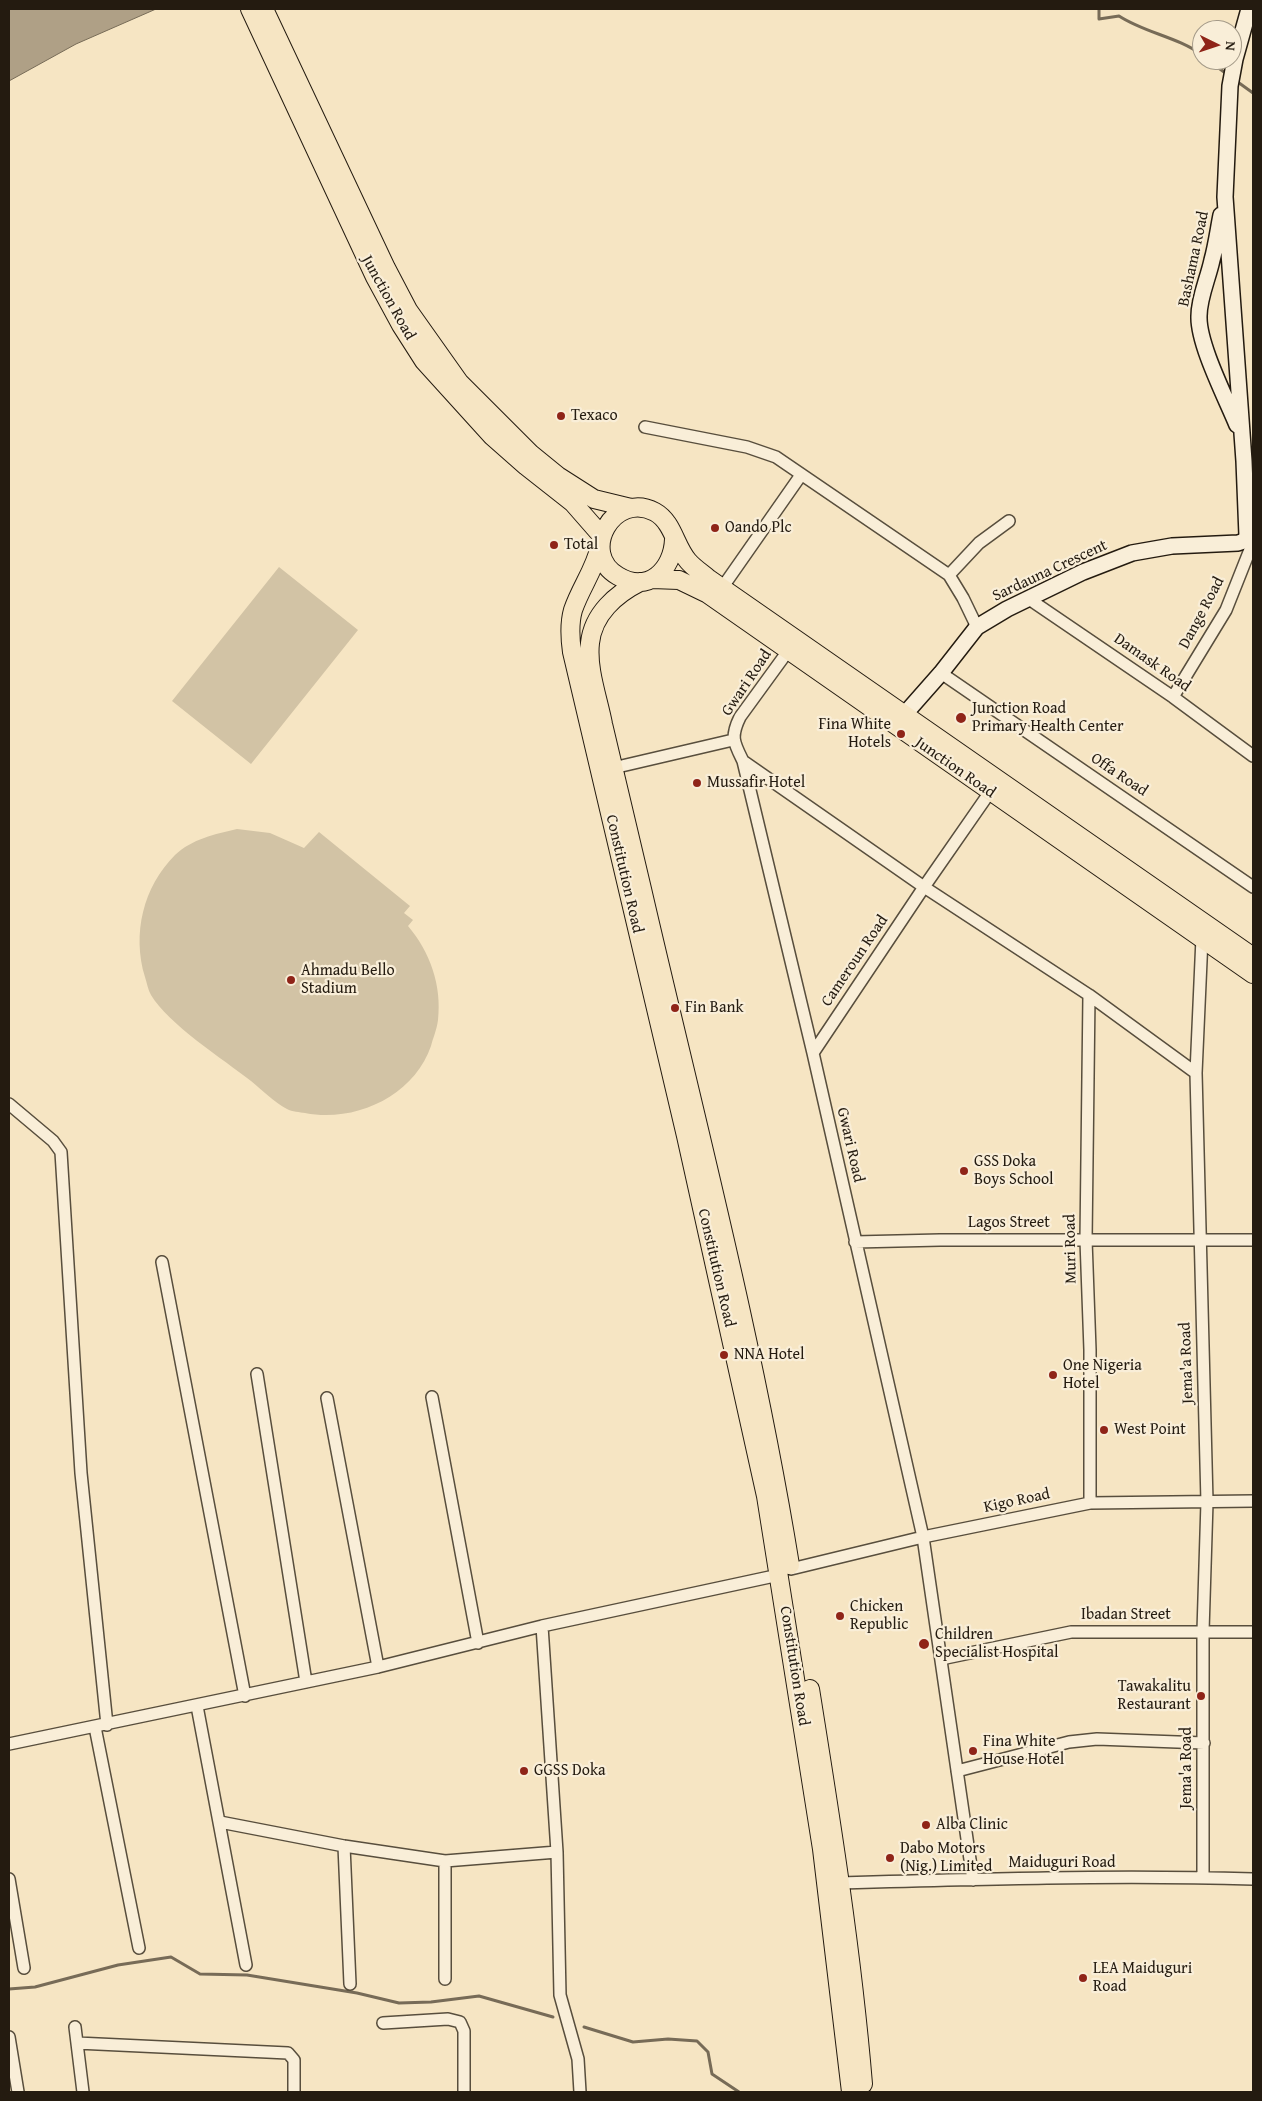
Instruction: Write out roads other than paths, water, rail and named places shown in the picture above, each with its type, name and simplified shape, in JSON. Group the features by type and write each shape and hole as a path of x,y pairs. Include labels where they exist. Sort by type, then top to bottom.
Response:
{"main road":[{"name":"Junction Road","path":"250,9 267,29 403,302 459,382 531,454 558,476 594,499 631,508"},
{"name":"Junction Road","path":"264,9 267,29 374,277 401,325 424,361 492,436 573,503 601,540"},
{"path":"631,508 643,508 664,518 674,539 674,552 670,563 662,572 646,580 628,581 617,576 608,568 602,558 601,540 606,525 612,517 621,511 631,508"},
{"name":"Junction Road","path":"674,539 688,561 722,588 1253,957"},
{"name":"Constitution Road","path":"601,540 594,567 573,610 570,634 572,652 662,1004"},
{"name":"Junction Road","path":"646,580 678,580 695,587 1253,974"},
{"name":"Constitution Road","path":"646,580 628,588 606,608 595,624 590,645 592,675 766,1496 785,1572 840,1883 858,2023 864,2092"},
{"name":"Constitution Road","path":"785,1572 822,1849 851,2092"}],"street":[{"name":"Bashama Road","path":"1249,9 1235,59 1230,86 1225,196 1243,440 1246,536 1250,542"},
{"name":"Bashama Road","path":"1225,196 1213,260 1200,302 1199,318 1202,335 1216,376 1243,440"},
{"path":"645,427 747,447 776,457 948,575 963,598 977,627"},
{"path":"722,588 801,474"},
{"path":"948,575 979,543 1009,521"},
{"name":"Sardauna Crescent","path":"904,715 941,673 977,627 1007,608 1030,599 1083,572 1132,553 1172,546 1250,542"},
{"name":"Dange Road","path":"1173,697 1226,610 1250,542"},
{"name":"Damask Road","path":"1030,599 1173,697 1253,756"},
{"name":"Gwari Road","path":"788,652 740,717 735,727 733,740 744,761 813,1053 923,1537 973,1880"},
{"name":"Offa Road","path":"941,673 1253,887"},
{"path":"613,768 733,740"},
{"name":"Gwari Road","path":"744,761 924,887 1089,995 1196,1073"},
{"name":"Cameroun Road","path":"813,1053 990,792"},
{"name":"Jema'a Road","path":"1202,938 1196,1073 1207,1502 1203,1631 1203,1878"},
{"name":"Muri Road","path":"1089,995 1086,1240 1090,1350 1090,1503"},
{"path":"9,1104 53,1141 61,1152 81,1473 107,1725"},
{"name":"Lagos Street","path":"855,1242 940,1240 1253,1240"},
{"path":"162,1262 245,1696"},
{"path":"257,1374 306,1682"},
{"path":"432,1397 478,1643"},
{"path":"327,1398 378,1667"},
{"name":"Kigo Road","path":"9,1744 378,1667 542,1626 785,1572 923,1537 1090,1503 1253,1501"},
{"path":"542,1626 557,1852 560,1995 578,2059 580,2092"},
{"name":"Ibadan Street","path":"941,1659 1071,1632 1253,1632"},
{"path":"197,1706 246,1965"},
{"path":"95,1727 139,1948"},
{"path":"957,1771 1069,1742 1097,1739 1204,1743"},
{"path":"220,1822 344,1846 445,1861 557,1852"},
{"path":"344,1846 350,1984"},
{"path":"445,1861 445,1979"},
{"path":"9,1879 24,1968"},
{"name":"Maiduguri Road","path":"840,1883 973,1880 1253,1879"},
{"path":"383,2023 448,2019 460,2022 464,2031 464,2092"},
{"path":"75,2027 83,2092"},
{"path":"9,2037 18,2092"},
{"path":"77,2043 288,2053 294,2060 294,2092"}],"waterway":[{"path":"1099,9 1099,19 1119,16 1140,27 1192,48"},
{"path":"1221,70 1228,75"},
{"path":"1235,80 1253,93"},
{"path":"9,1989 35,1987 118,1965 171,1957 200,1974 247,1975 357,1993 399,2003 431,2002 479,1996 553,2017"},
{"path":"584,2027 633,2042 668,2039 697,2041 708,2052 712,2074 739,2092"}],"place":[{"name":"Texaco","path":"561,416"},
{"name":"Oando Plc","path":"715,528"},
{"name":"Total","path":"554,545"},
{"name":"Junction Road Primary Health Center","path":"961,718"},
{"name":"Fina White Hotels","path":"901,734"},
{"name":"Mussafir Hotel","path":"697,783"},
{"name":"Ahmadu Bello Stadium","path":"291,980"},
{"name":"Fin Bank","path":"675,1008"},
{"name":"GSS Doka Boys School","path":"964,1171"},
{"name":"NNA Hotel","path":"724,1355"},
{"name":"One Nigeria Hotel","path":"1053,1375"},
{"name":"West Point","path":"1104,1430"},
{"name":"Chicken Republic","path":"840,1616"},
{"name":"Children Specialist Hospital","path":"924,1644"},
{"name":"Tawakalitu Restaurant","path":"1201,1696"},
{"name":"Fina White House Hotel","path":"973,1751"},
{"name":"GGSS Doka","path":"524,1771"},
{"name":"Alba Clinic","path":"926,1825"},
{"name":"Dabo Motors (Nig.) Limited","path":"890,1858"},
{"name":"LEA Maiduguri Road","path":"1083,1978"}]}
